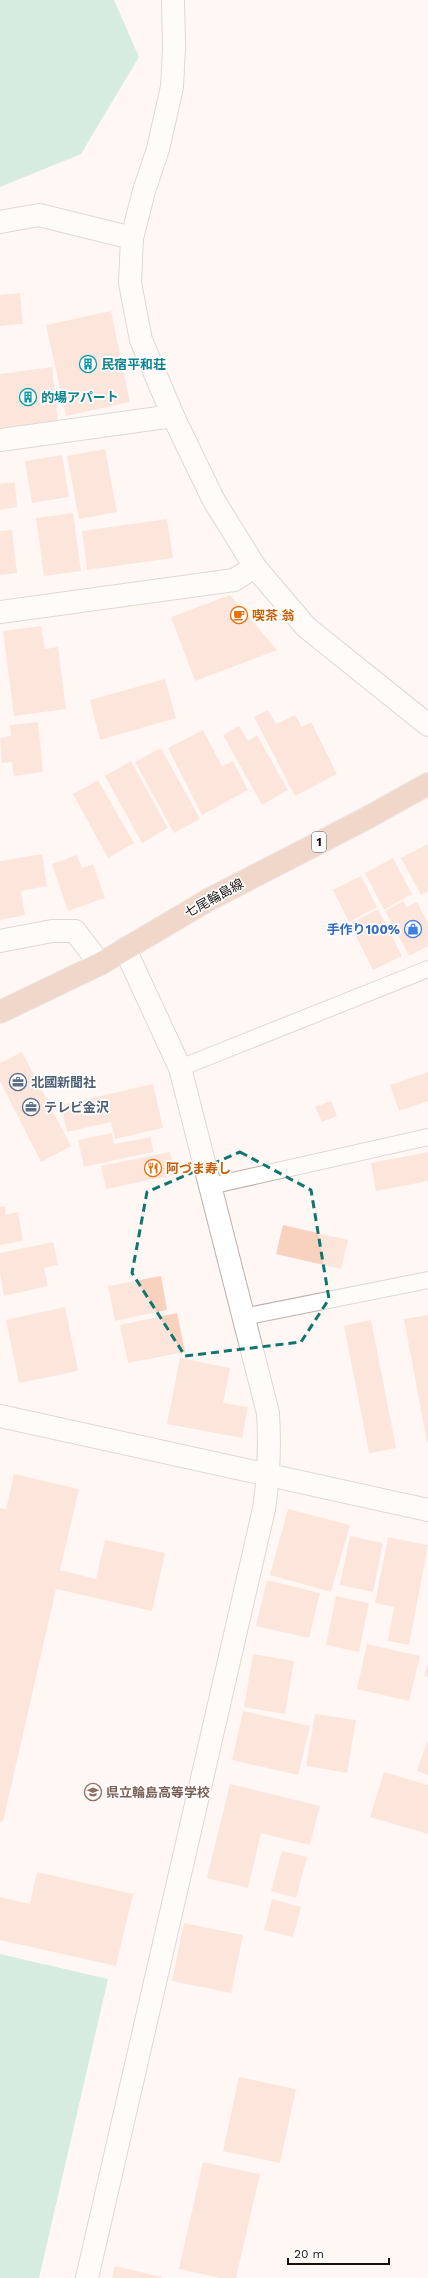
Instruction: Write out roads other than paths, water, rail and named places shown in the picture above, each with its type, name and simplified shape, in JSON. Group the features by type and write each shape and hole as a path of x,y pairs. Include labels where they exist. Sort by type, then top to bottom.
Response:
{"main road":[{"name":"七尾輪島線","path":"0,1012 100,964 210,899 365,819 428,784"}],"street":[{"path":"172,0 174,48 172,87 158,149 144,191 132,238 130,283 141,340 173,416 212,499 255,567 306,627 428,725"},
{"path":"0,222 39,215 132,238"},
{"path":"0,440 173,416"},
{"path":"0,612 234,580 255,567"},
{"path":"0,941 52,931 75,931 100,964"},
{"path":"87,2278 264,1509 269,1474 270,1447 268,1413 180,1068 125,949"},
{"path":"0,1416 428,1510"}],"lane":[{"path":"180,1068 428,969"},
{"path":"210,1186 428,1137"},
{"path":"243,1317 428,1280"}],"place":[{"name":"民宿平和荘","path":"88,364"},
{"name":"的場アパート","path":"28,397"},
{"name":"喫茶 翁","path":"239,615"},
{"name":"手作り100%","path":"413,929"},
{"name":"北國新聞社","path":"18,1082"},
{"name":"テレビ金沢","path":"31,1107"},
{"name":"阿づま寿し","path":"153,1168"},
{"name":"県立輪島高等学校","path":"93,1792"}]}
